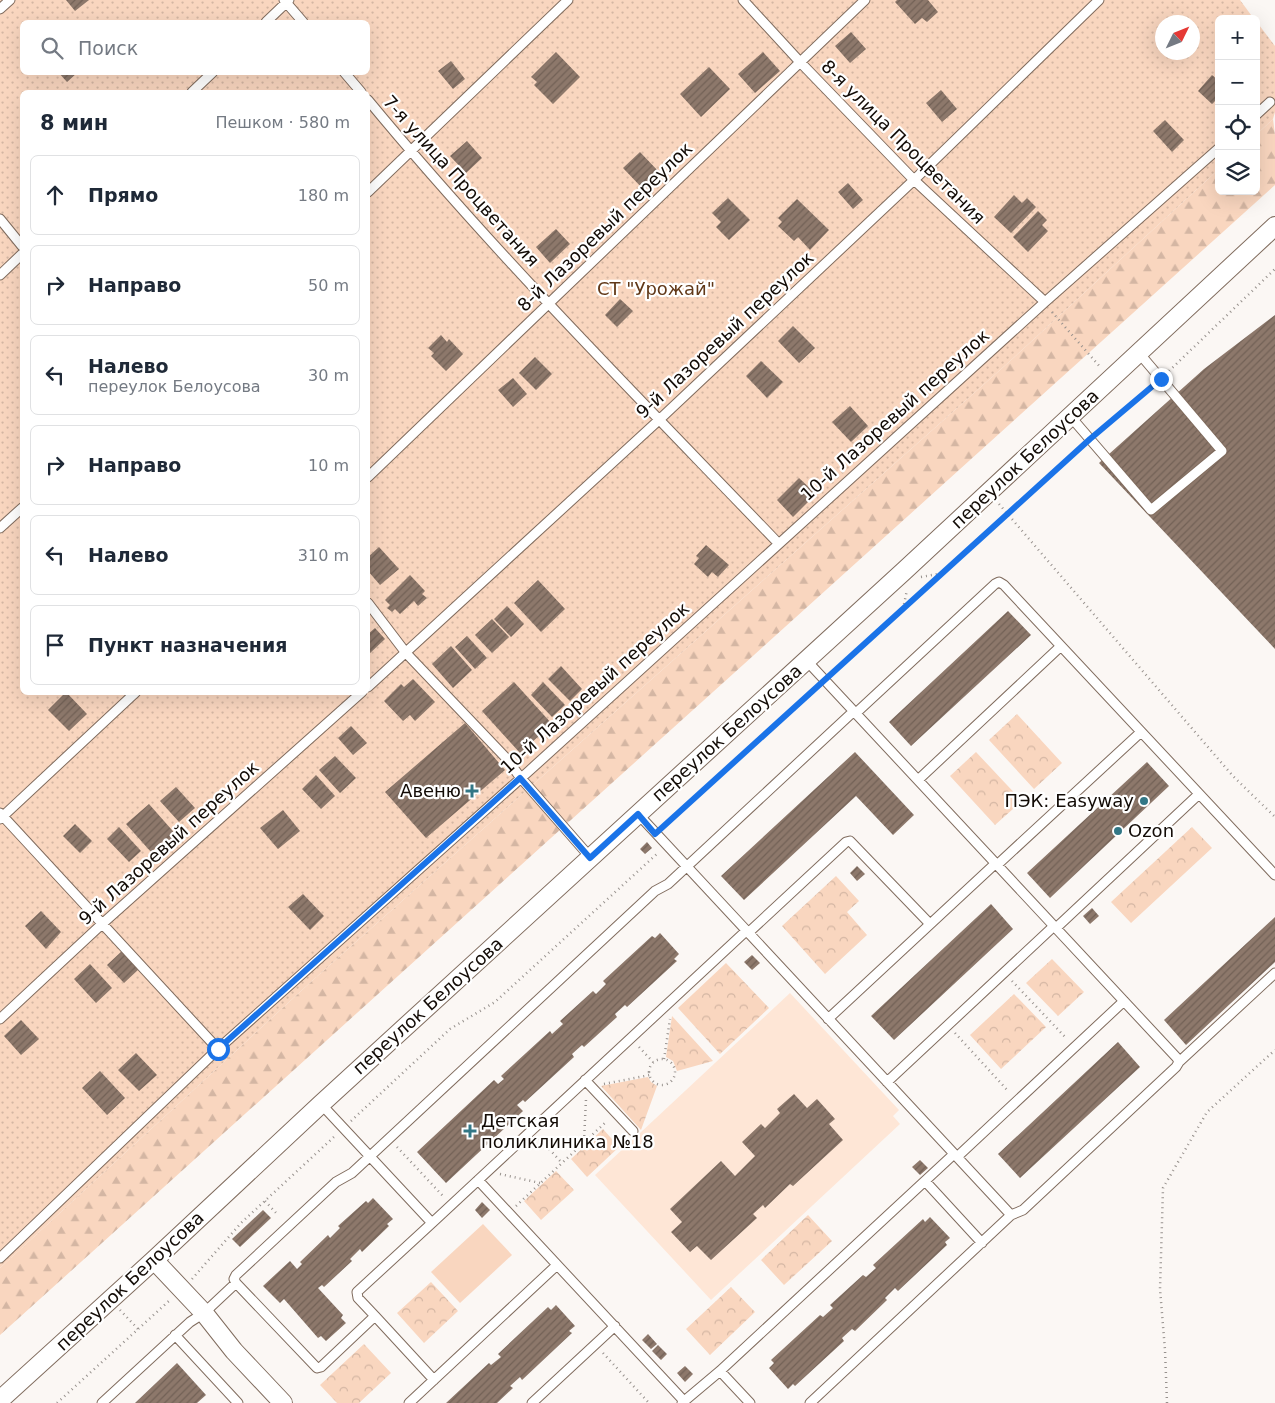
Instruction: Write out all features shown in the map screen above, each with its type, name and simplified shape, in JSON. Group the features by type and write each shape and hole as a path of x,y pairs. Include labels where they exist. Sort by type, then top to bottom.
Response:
{"street":[{"name":"переулок Белоусова","path":"0,1400 806,660 1275,226"},
{"path":"154,1260 204,1313 234,1351 282,1403"}],"lane":[{"path":"0,9 10,0"},
{"path":"370,190 568,0"},
{"name":"8-я улица Процветания","path":"743,0 914,180 1044,302"},
{"name":"8-й Лазоревый переулок","path":"370,475 865,0"},
{"name":"9-й Лазоревый переулок","path":"370,686 660,419 914,180 1099,0"},
{"path":"268,20 287,1 301,20"},
{"path":"194,90 210,75"},
{"name":"7-я улица Процветания","path":"347,75 359,90"},
{"name":"7-я улица Процветания","path":"370,102 410,152 549,304 778,543"},
{"path":"1260,111 1270,102"},
{"name":"10-й Лазоревый переулок","path":"0,1258 218,1049 520,778 1044,302 1217,150"},
{"path":"0,219 20,244"},
{"path":"0,275 20,256"},
{"path":"1070,416 1151,510 1222,451 1138,352"},
{"path":"0,528 20,510"},
{"path":"375,1316 321,1367 317,1368 234,1279 236,1275 336,1182 352,1174 656,891 668,884 687,867 999,582 1004,585 1275,875"},
{"path":"370,607 406,653 508,759 520,778 590,858"},
{"path":"918,780 1061,646"},
{"path":"806,660 1179,1062"},
{"path":"133,695 1,816 218,1049"},
{"name":"9-й Лазоревый переулок","path":"0,1019 102,924 359,695"},
{"path":"828,1019 1141,732"},
{"path":"887,1082 1199,794"},
{"path":"638,814 1011,1215"},
{"path":"434,1380 358,1298 357,1292 531,1130 587,1083 663,1008 846,842 850,841 930,924"},
{"path":"810,1403 1011,1215 1023,1210 1275,973"},
{"path":"478,1180 615,1326 683,1402 720,1372 925,1181 1124,1001"},
{"path":"587,1083 633,1131"},
{"path":"321,1104 432,1223"},
{"path":"925,1181 982,1242"},
{"path":"409,1403 557,1264"},
{"path":"102,1403 175,1335 204,1313 236,1283"},
{"path":"532,1403 615,1326"},
{"path":"175,1335 238,1403"},
{"path":"720,1372 750,1403"}],"path":[{"path":"655,834 1090,439 1161,379 1275,269"},
{"path":"1044,302 1110,379"},
{"path":"988,492 1232,775 1275,817"},
{"path":"918,577 944,573"},
{"path":"902,610 908,587"},
{"path":"57,1403 182,1289 241,1223 450,1028 495,1002 666,846"},
{"path":"1004,972 1061,1033"},
{"path":"663,1008 670,1015 664,1059"},
{"path":"948,1025 1005,1087"},
{"path":"631,1038 653,1062"},
{"path":"1167,1403 1160,1289 1163,1188 1208,1112 1275,1050"},
{"path":"664,1059 671,1063 675,1072 671,1081 666,1084 656,1083 652,1080 650,1066 657,1060 664,1059"},
{"path":"584,1142 587,1083 650,1074"},
{"path":"509,1212 615,1113"},
{"path":"531,1130 562,1163"},
{"path":"389,1139 451,1205"},
{"path":"487,1172 540,1184"},
{"path":"265,1201 278,1215"},
{"path":"116,1306 138,1329"},
{"path":"595,1345 649,1403"}],"shaded area":[{"path":"790,993 899,1110 893,1116 900,1124 711,1300 595,1175"}],"green space":[{"name":"СТ \"Урожай\"","path":"0,0 1240,0 1251,15 1215,15 1215,173 1009,362 313,980 0,1268"},
{"path":"1260,26 1275,46 1275,112 1273,119 1260,131"},
{"path":"1273,119 1275,135 1275,185 0,1335 0,1268 313,980 1009,362 1215,173 1215,195 1260,195 1260,131"},
{"path":"1017,714 1062,763 1034,789 989,740"},
{"path":"976,752 1022,801 995,825 950,776"},
{"path":"1192,827 1212,848 1131,923 1111,902"},
{"path":"836,876 859,901 847,912 867,935 825,974 782,926"},
{"path":"1052,959 1084,992 1058,1016 1026,983"},
{"path":"726,963 769,1008 720,1054 678,1008"},
{"path":"1014,994 1046,1027 1001,1069 970,1035"},
{"path":"672,1016 713,1061 677,1071 673,1061 666,1057"},
{"path":"648,1077 657,1086 641,1130 601,1086"},
{"path":"603,1129 619,1147 587,1177 571,1159"},
{"path":"556,1171 574,1190 541,1220 524,1201"},
{"path":"808,1215 832,1241 784,1285 761,1260"},
{"path":"483,1224 512,1255 460,1303 431,1272"},
{"path":"431,1282 458,1311 424,1343 397,1313"},
{"path":"731,1287 755,1312 710,1355 686,1329"},
{"path":"364,1344 391,1373 359,1403 337,1403 320,1385"}],"building":[{"path":"66,0 89,0 75,11"},
{"path":"897,0 928,0 938,12 927,22 922,18 915,24 895,2"},
{"path":"851,32 866,49 850,63 835,46"},
{"path":"556,52 580,77 553,104 534,85 537,82 531,77"},
{"path":"763,52 780,71 755,93 738,74"},
{"path":"451,61 465,79 453,89 438,71"},
{"path":"709,67 730,89 701,117 680,94"},
{"path":"61,75 75,75 67,82"},
{"path":"1212,75 1215,78 1215,101 1212,104 1198,91"},
{"path":"941,90 957,109 942,122 926,103"},
{"path":"1165,120 1184,140 1172,152 1153,131"},
{"path":"467,141 482,158 466,173 450,156"},
{"path":"640,152 660,173 643,189 623,168"},
{"path":"848,183 863,200 853,209 838,192"},
{"path":"1014,195 1022,203 1027,198 1036,207 1011,233 994,217"},
{"path":"728,198 750,220 729,240 716,227 721,222 712,213"},
{"path":"797,199 829,230 810,250 798,237 794,241 778,226 782,222 778,218"},
{"path":"1038,211 1047,220 1042,225 1048,231 1028,252 1013,237"},
{"path":"556,229 570,244 550,263 536,247"},
{"path":"620,299 633,311 617,327 605,315"},
{"path":"1275,315 1275,649 1099,463 1204,369"},
{"path":"793,326 815,348 799,363 778,341"},
{"path":"441,335 447,342 449,339 463,354 446,371 431,356 434,353 428,348"},
{"path":"535,357 552,374 536,390 519,373"},
{"path":"761,361 783,382 767,398 746,376"},
{"path":"513,378 527,394 513,407 498,390"},
{"path":"850,406 868,426 851,442 832,422"},
{"path":"799,478 816,494 793,517 777,500"},
{"path":"706,545 729,565 718,577 712,572 708,577 694,564 699,558 696,556"},
{"path":"379,547 399,569 380,585 370,573 370,555"},
{"path":"410,575 425,591 422,594 427,598 418,606 414,601 400,614 395,609 392,612 387,608 390,605 385,600"},
{"path":"538,580 565,609 541,632 514,603"},
{"path":"507,606 524,624 511,637 494,619"},
{"path":"1008,611 1031,635 911,746 889,722"},
{"path":"492,619 509,637 492,653 475,635"},
{"path":"375,628 385,639 370,653 370,632"},
{"path":"467,636 487,658 475,669 455,647"},
{"path":"451,646 472,670 453,688 432,664"},
{"path":"561,666 582,689 570,701 548,679"},
{"path":"413,679 435,702 415,721 410,715 403,721 384,701 401,684 404,687"},
{"path":"514,682 552,724 520,753 482,711"},
{"path":"543,682 565,705 552,717 531,695"},
{"path":"63,695 69,695 87,714 69,731 48,710"},
{"path":"465,723 505,770 426,838 385,792"},
{"path":"351,726 367,743 353,755 338,738"},
{"path":"855,752 914,815 893,835 856,796 744,900 721,876"},
{"path":"335,756 356,778 340,793 319,770"},
{"path":"1147,762 1169,786 1050,898 1027,873"},
{"path":"316,775 335,796 321,809 302,789"},
{"path":"176,787 195,808 179,822 160,801"},
{"path":"149,804 179,838 171,845 166,839 151,852 126,824"},
{"path":"283,810 300,831 278,849 260,828"},
{"path":"75,824 92,841 80,853 63,836"},
{"path":"119,827 141,851 129,862 107,839"},
{"path":"647,842 652,848 645,854 640,849"},
{"path":"857,866 865,874 857,881 850,873"},
{"path":"303,894 324,916 310,930 288,907"},
{"path":"991,904 1013,929 894,1040 871,1016"},
{"path":"1092,908 1099,916 1090,924 1083,916"},
{"path":"41,911 61,932 46,949 25,926"},
{"path":"1275,917 1275,962 1186,1045 1164,1020"},
{"path":"660,933 679,954 674,959 677,961 627,1007 625,1005 615,1014 617,1017 584,1047 582,1045 572,1054 574,1057 525,1102 523,1100 517,1105 523,1111 446,1183 417,1152 494,1080 498,1084 504,1079 501,1076 550,1031 552,1034 563,1024 560,1021 593,991 596,994 606,984 603,981 652,936 655,938"},
{"path":"122,951 139,969 124,983 107,965"},
{"path":"752,955 760,963 752,970 744,962"},
{"path":"90,964 112,988 96,1003 74,979"},
{"path":"21,1020 39,1039 21,1055 4,1036"},
{"path":"1118,1042 1140,1067 1020,1178 998,1154"},
{"path":"136,1053 157,1075 139,1091 118,1070"},
{"path":"100,1071 125,1098 107,1115 82,1088"},
{"path":"794,1094 807,1108 817,1099 835,1119 829,1124 843,1140 793,1186 790,1184 765,1208 763,1205 753,1214 757,1218 711,1260 697,1246 690,1252 671,1232 682,1222 670,1209 721,1161 735,1176 755,1156 742,1142 761,1124 765,1128 780,1113 777,1109"},
{"path":"920,1160 928,1168 920,1175 912,1167"},
{"path":"373,1198 393,1219 387,1224 389,1226 362,1252 360,1249 350,1259 352,1261 324,1287 322,1285 318,1288 343,1315 341,1318 346,1323 326,1341 321,1336 318,1338 284,1299 280,1303 263,1286 290,1261 297,1269 302,1264 300,1262 328,1235 330,1238 340,1228 338,1226 366,1201 368,1203"},
{"path":"482,1202 490,1210 482,1218 475,1210"},
{"path":"263,1210 271,1218 240,1247 232,1239"},
{"path":"930,1217 950,1238 945,1242 947,1245 898,1291 895,1288 885,1298 887,1300 855,1331 852,1329 842,1338 844,1341 795,1386 793,1384 788,1389 769,1368 774,1363 771,1360 820,1315 823,1317 833,1308 830,1305 863,1275 866,1277 876,1268 873,1265 923,1219 925,1222"},
{"path":"556,1305 575,1326 569,1331 572,1333 522,1380 520,1377 510,1386 513,1388 497,1403 446,1403 489,1363 491,1365 501,1357 498,1354 548,1307 551,1310"},
{"path":"648,1334 657,1344 651,1349 642,1340"},
{"path":"658,1345 667,1354 661,1360 652,1351"},
{"path":"177,1363 206,1395 197,1403 135,1403"},
{"path":"685,1366 693,1374 685,1382 677,1373"}],"place":[{"name":"Авеню","path":"472,791"},
{"name":"ПЭК: Easyway","path":"1144,801"},
{"name":"Ozon","path":"1118,831"},
{"name":"Детская поликлиника №18","path":"470,1131"}],"route":[{"path":"218,1049 520,778 590,858 638,814 655,834 1090,439 1161,379"}]}
